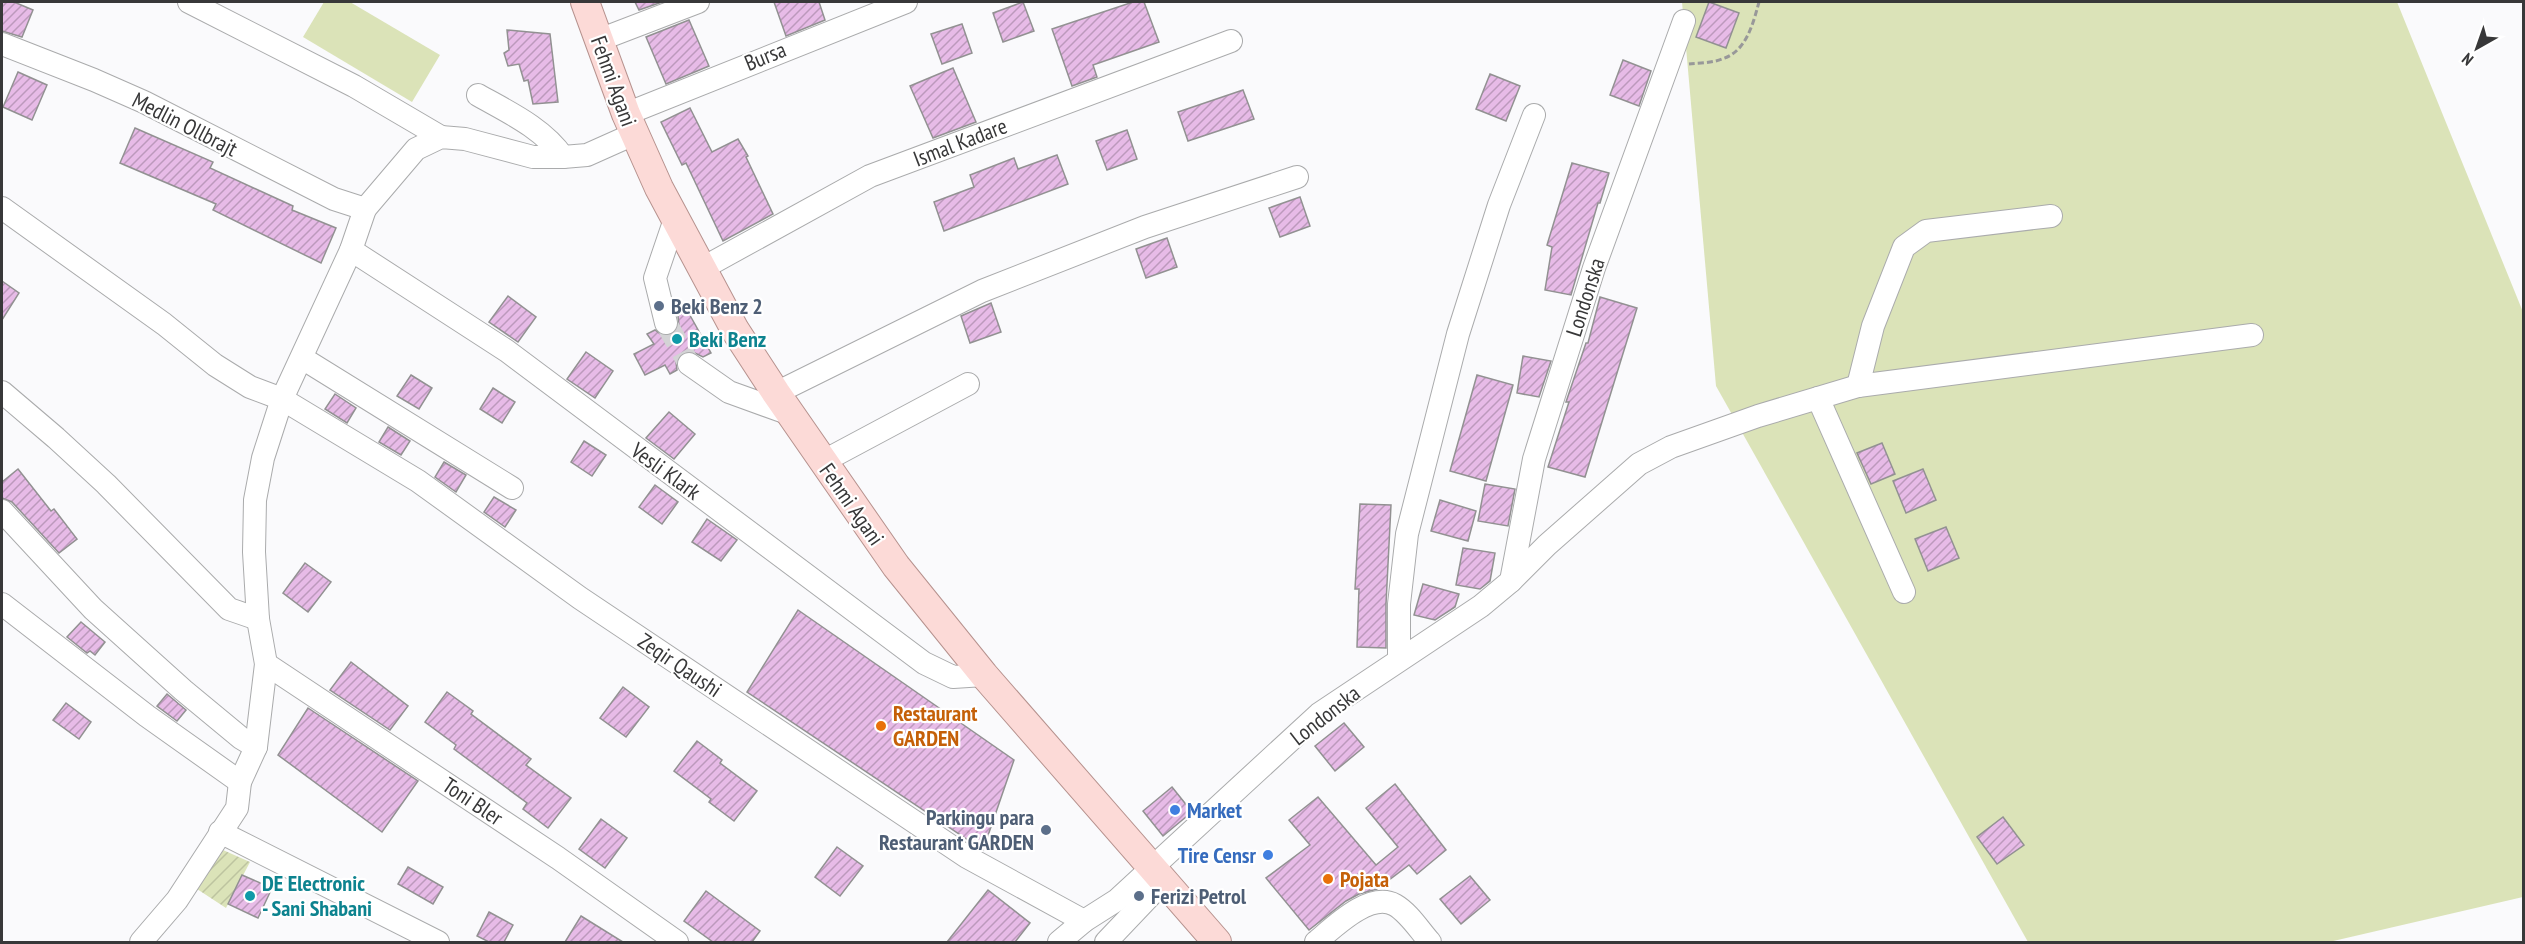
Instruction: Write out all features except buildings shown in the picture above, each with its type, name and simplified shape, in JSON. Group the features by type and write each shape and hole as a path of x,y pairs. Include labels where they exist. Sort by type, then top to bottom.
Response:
{"main road":[{"name":"Fehmi Agani","path":"585,2 630,124 675,219 735,330 783,404 896,566 984,675 1216,942"}],"street":[{"path":"189,2 354,86 441,136"},
{"path":"599,40 698,2"},
{"name":"Bursa","path":"441,136 465,139 533,157 587,155 630,124 906,2"},
{"name":"Londonska","path":"1511,581 1534,459 1594,268 1684,21"},
{"name":"Ismal Kadare","path":"701,269 870,176 1231,41"},
{"name":"Medlin Ollbrajt","path":"2,44 144,102 334,199 365,209"},
{"path":"478,96 544,136 554,144 563,157"},
{"path":"1399,660 1399,604 1407,534 1458,334 1499,205 1534,115"},
{"path":"141,942 177,900 237,808 240,782 256,747 266,664 258,619 255,500 262,458 282,399 351,250 365,209 416,149 441,136"},
{"path":"689,364 729,392 783,404 982,291 1144,227 1297,177"},
{"name":"Zeqir Qaushi","path":"2,208 164,324 215,364 250,387 282,399 418,481 580,598 967,857 1084,921"},
{"path":"1858,386 1874,326 1904,248 1926,231 2051,216"},
{"path":"666,323 656,278 675,219"},
{"name":"Vesli Klark","path":"351,250 507,351 924,663 953,677 984,675"},
{"name":"Londonska","path":"1159,875 1319,714 1481,606 1639,464 1671,447 1858,386 2252,335"},
{"path":"302,358 512,488"},
{"path":"822,462 968,384"},
{"path":"2,392 106,484 229,609 258,619"},
{"path":"1818,398 1904,592"},
{"path":"2,511 93,609 183,690 241,738 256,747"},
{"path":"2,604 147,716 240,782"},
{"name":"Toni Bler","path":"266,664 520,832 677,942"},
{"path":"220,832 438,942"},
{"path":"1059,942 1084,921 1159,875"},
{"path":"1106,942 1159,875"},
{"path":"1316,942 1338,923 1372,902 1380,900 1395,906 1430,942"}],"path":[{"path":"1667,68 1723,59 1741,48 1754,20 1759,2"}],"green space":[{"path":"324,2 350,2 440,55 412,102 303,37"},
{"path":"1682,2 2397,2 2523,312 2523,897 2329,942 2028,942 1716,386"},
{"path":"223,850 250,862 226,908 197,889"}],"tunnel":[{"path":"666,323 689,364"}],"place":[{"name":"Beki Benz 2","path":"659,306"},
{"name":"Beki Benz","path":"677,339"},
{"name":"Restaurant GARDEN","path":"881,726"},
{"name":"Market","path":"1175,810"},
{"name":"Parkingu para Restaurant GARDEN","path":"1046,830"},
{"name":"Tire Censr","path":"1268,855"},
{"name":"Pojata","path":"1328,879"},
{"name":"DE Electronic - Sani Shabani","path":"250,896"},
{"name":"Ferizi Petrol","path":"1139,896"}]}
